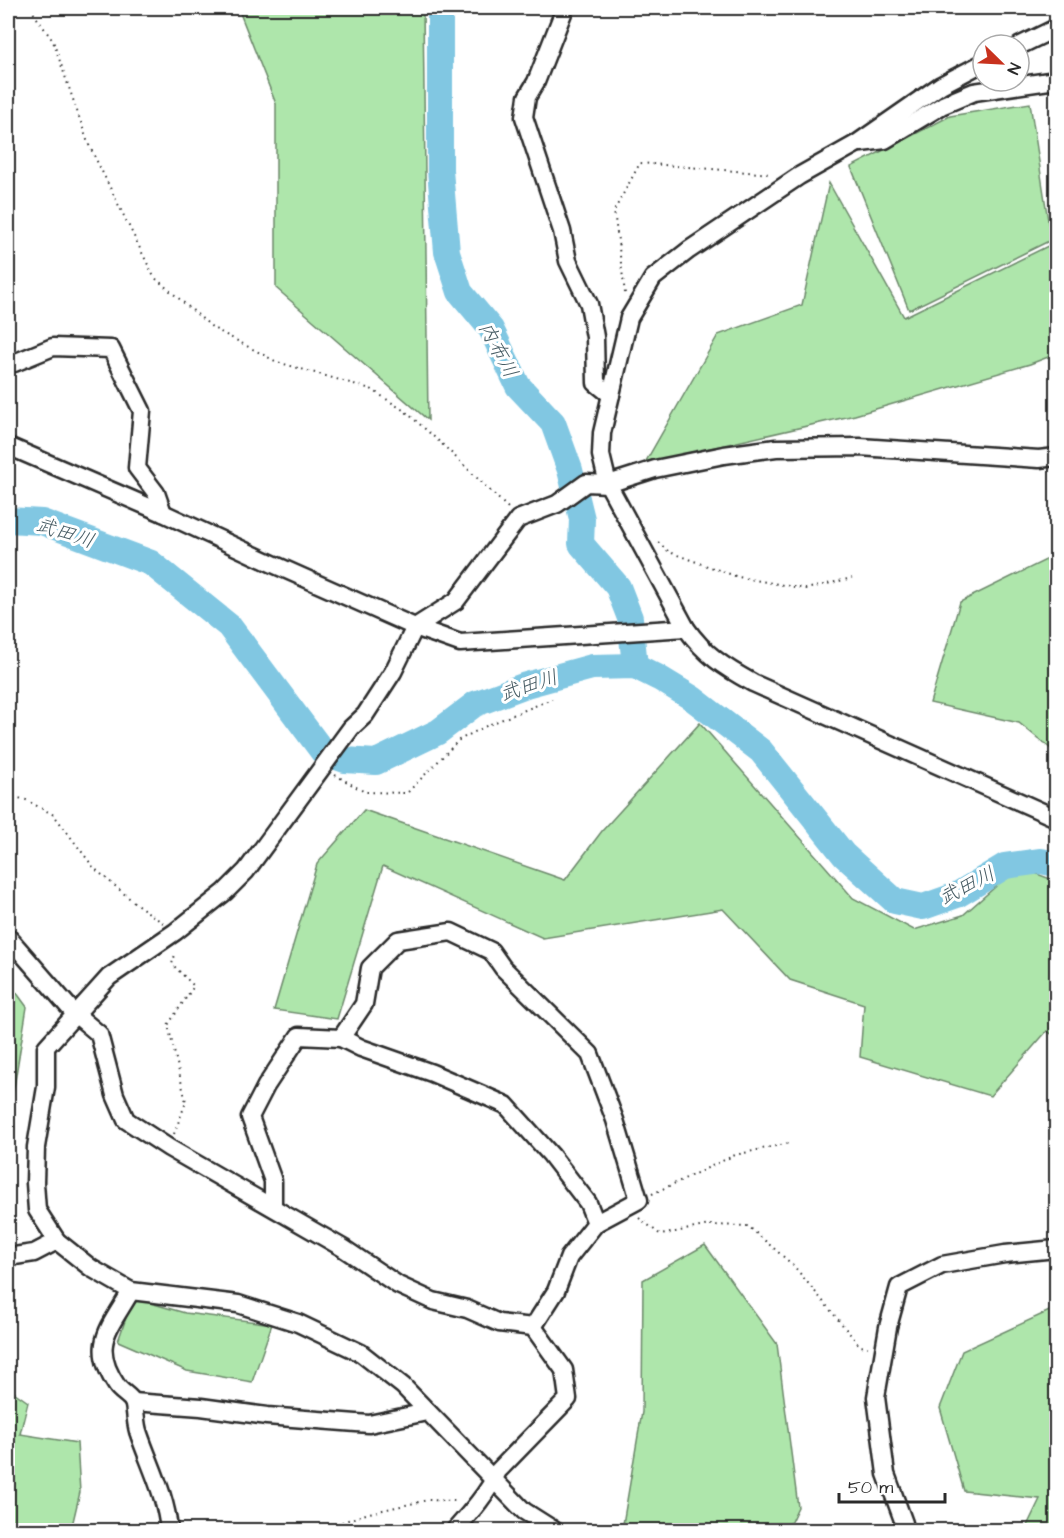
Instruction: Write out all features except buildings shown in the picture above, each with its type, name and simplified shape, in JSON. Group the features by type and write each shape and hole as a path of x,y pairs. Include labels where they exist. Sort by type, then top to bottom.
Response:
{"street":[{"path":"565,8 536,82 527,97 524,117 562,231 568,261 590,304 595,337 596,383 611,395"},
{"path":"1031,40 1056,28"},
{"path":"971,69 941,84 856,144 799,176 689,250 653,278 629,318 603,433 601,455 608,484 677,628 708,655 753,683 1056,818"},
{"path":"856,144 885,140 943,105 974,92 1056,80"},
{"path":"8,360 14,363 53,347 111,349 142,411 137,468 156,493 163,513"},
{"path":"8,446 416,627 460,644 677,628"},
{"path":"554,1530 524,1511 402,1386 361,1353 298,1323 238,1304 131,1291 91,1268 57,1241 37,1210 35,1183 36,1147 46,1087 46,1047 74,1013 109,977 175,932 225,892 246,871 351,728 365,715 388,681 416,627 456,601 518,519 557,504 586,483 608,484 655,469 724,455 776,448 860,447 1039,459 1056,457"},
{"path":"341,1038 364,1004 370,968 398,940 451,932 491,951 503,968 590,1054 615,1120 632,1204 596,1223 568,1257 556,1291 533,1328"},
{"path":"8,937 74,1013 99,1034 115,1095 126,1120 169,1148 343,1248 398,1285 433,1301 467,1309 499,1323 533,1328 564,1370 568,1399 498,1471 479,1501 455,1530"},
{"path":"273,1206 273,1181 250,1117 266,1086 299,1036 341,1038 361,1048 432,1073 506,1105 551,1155 588,1203 596,1223"},
{"path":"8,1257 34,1253 57,1241"},
{"path":"903,1530 904,1523 886,1473 876,1397 899,1287 942,1265 1005,1254 1056,1249"},
{"path":"131,1291 105,1336 102,1359 118,1387 133,1402 138,1432 159,1485 170,1530"},
{"path":"133,1402 369,1424 427,1412"}],"path":[{"path":"30,8 53,41 88,143 154,277 213,328 277,362 371,389 406,412 518,519"},
{"path":"629,318 614,211 640,163 799,176"},
{"path":"651,536 669,552 738,577 806,589 852,578"},
{"path":"323,768 366,792 407,793 459,740 488,725 552,699"},
{"path":"8,795 26,800 54,815 94,867 135,903 181,937 171,964 194,986 168,1025 186,1102 169,1148"},
{"path":"789,1143 735,1155 632,1204 661,1235 709,1225 748,1226 793,1265 860,1346 884,1350"},
{"path":"336,1524 369,1512 428,1500 479,1501"}],"green space":[{"path":"238,8 423,8 428,420 276,288 276,104"},
{"path":"1030,103 1051,240 909,310 851,167 950,116"},
{"path":"829,183 904,317 1056,242 1056,354 1030,364 855,415 645,463 718,335 802,305"},
{"path":"1056,555 1056,753 1019,723 930,703 960,602"},
{"path":"700,723 853,898 914,930 963,915 1018,867 1056,881 1056,1037 1047,1031 990,1096 860,1057 864,1004 790,980 723,909 543,938 383,866 337,1019 274,1010 317,864 364,810 565,880 602,831"},
{"path":"8,981 27,1007 11,1106 8,1103"},
{"path":"705,1245 777,1344 798,1507 787,1530 622,1530 642,1412 643,1280"},
{"path":"133,1298 185,1313 272,1324 252,1382 187,1371 118,1341"},
{"path":"1056,1308 1056,1530 1025,1530 1040,1499 964,1491 940,1408 962,1351"},
{"path":"8,1388 28,1402 20,1434 77,1443 80,1492 71,1530 8,1530"}],"waterway":[{"name":"内布川","path":"442,8 440,19 440,170 447,252 460,292 491,329 518,386 553,423 570,470 582,519 581,544 618,587 630,618 635,666"},
{"name":"武田川","path":"8,520 42,522 151,563 229,626 323,752 345,760 376,762 438,732 475,704 526,685 592,667 635,666 692,698 761,751 844,855 895,901 923,907 957,895 1005,866 1041,861 1056,864"}]}
